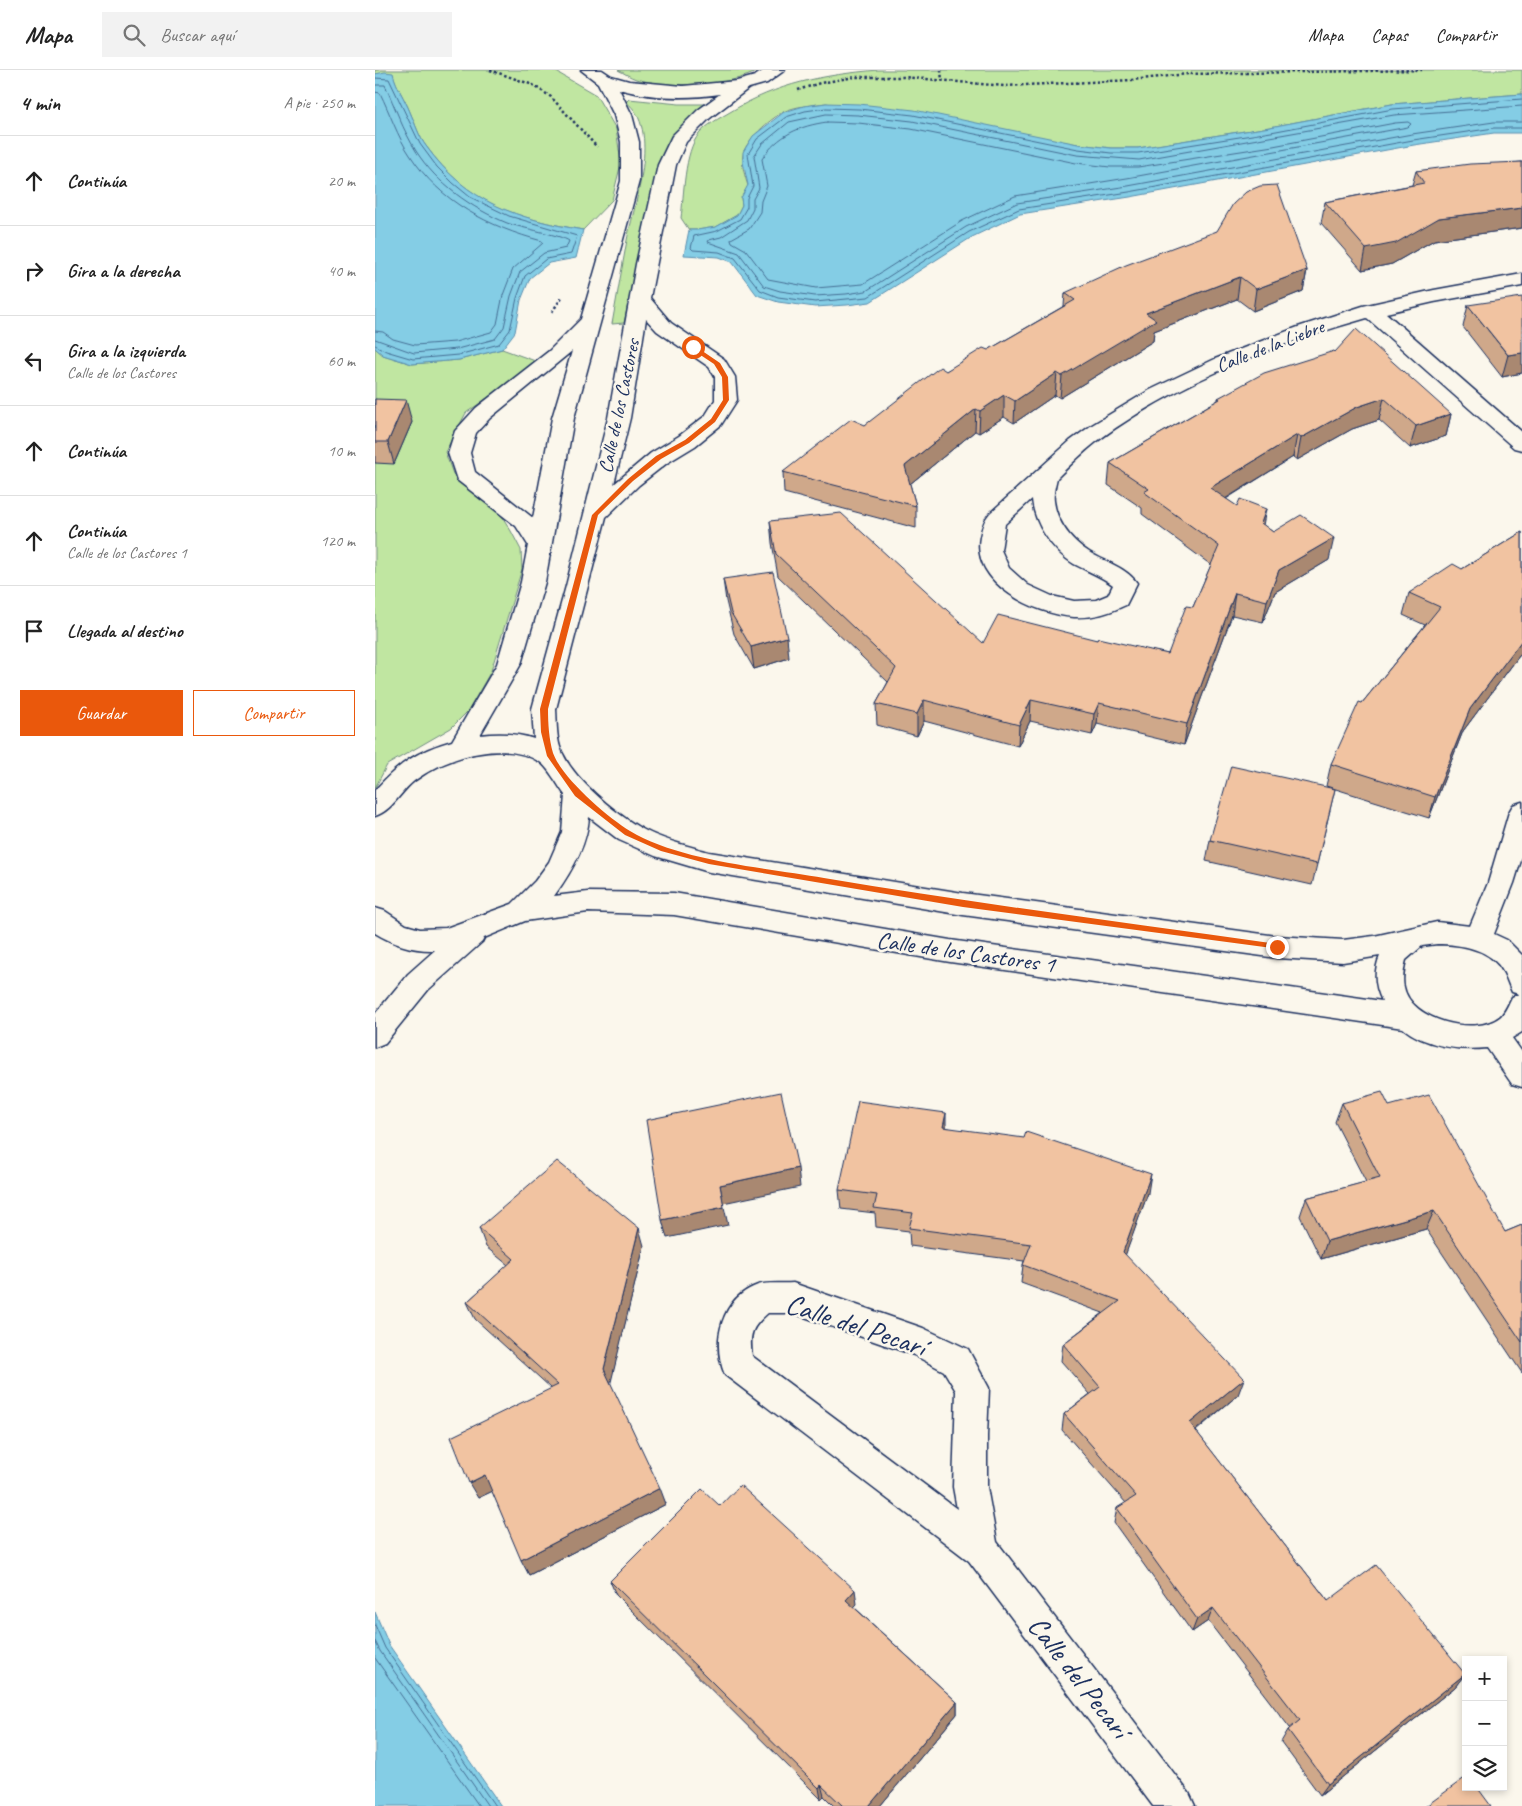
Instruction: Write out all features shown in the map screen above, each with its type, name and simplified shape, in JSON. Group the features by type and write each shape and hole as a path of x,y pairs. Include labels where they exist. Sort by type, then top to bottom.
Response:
{"street":[{"path":"594,74 631,88 665,92 703,91 744,84 779,71"},
{"name":"Calle de los Castores","path":"461,747 509,664 533,582 563,418 630,181 630,142 623,116 594,74"},
{"name":"Calle de los Castores","path":"550,756 545,732 544,709 619,418 667,164 678,140 704,114 744,84"},
{"name":"Calle de la Liebre","path":"1046,475 1043,502 1050,522 1063,542 1083,559 1110,571 1125,583 1125,592 1119,601 1111,606 1098,609 1073,609 1040,601 1016,589 997,571 988,546 995,522 1015,500 1089,437 1149,399 1212,367 1285,338 1370,310 1482,286 1522,280"},
{"path":"595,515 637,474 687,441 713,420 726,400 725,377 717,363 664,327 640,299"},
{"path":"1370,310 1522,443"},
{"path":"540,545 524,521 465,475 459,453 466,431 483,413 556,355 591,320"},
{"path":"375,806 404,775 441,753 461,747 491,743 523,745 550,756"},
{"name":"Calle de los Castores 1","path":"550,756 577,794 627,833 664,849 709,862 963,904 1277,947 1343,951 1374,947 1436,932 1457,933 1478,938 1497,948 1512,963 1522,984"},
{"path":"375,781 404,775"},
{"path":"375,918 397,933 420,940 446,939 522,911 545,888 560,867 575,832 577,794"},
{"path":"1478,938 1501,883 1522,812"},
{"name":"Calle de los Castores 1","path":"522,911 588,902 674,904 941,949 1409,1017"},
{"path":"375,1035 418,982 477,929"},
{"path":"1418,936 1403,944 1393,956 1388,971 1389,987 1396,1003 1409,1017 1428,1030 1450,1037 1473,1039 1494,1035 1510,1025 1521,1012 1522,1006"},
{"path":"1494,1035 1522,1074"},
{"name":"Calle del Pecarí","path":"981,1549 970,1487 970,1436 973,1388 956,1360 923,1343 793,1298 761,1299 740,1317 734,1340 737,1364 981,1549 1176,1806"}],"path":[{"path":"941,70 942,82"},
{"path":"797,90 820,83 855,78 903,77 1003,86 1132,80 1188,74 1422,70"}],"green space":[{"path":"375,70 553,70 596,95 616,129 621,163 612,200 583,230 536,220 495,206 459,182 442,166 421,138 393,74 375,74"},
{"path":"618,70 759,70 733,80 681,85 636,79"},
{"path":"878,70 1522,70 1522,94 1392,104 1270,127 1138,148 1111,148 1078,144 826,103 804,106 778,115 748,143 743,159 748,186 741,198 742,205 737,215 716,227 689,230 681,218 685,174 690,151 699,134 705,128 748,102 783,87 820,78"},
{"path":"629,99 679,104 711,104 670,144 656,172 624,323 612,324 627,240 643,168 644,148 642,130 637,114 626,102"},
{"path":"375,348 383,355 412,364 459,360 502,349 538,362 466,413 445,452 453,474 480,499 500,513 521,550 522,569 491,671 468,711 451,728 387,765 375,788"}],"water":[{"path":"393,73 424,142 442,166 459,182 477,195 516,214 559,226 583,230 576,258 549,263 530,278 521,300 515,332 502,349 459,360 412,364 383,355 375,348 375,74"},
{"path":"1522,94 1522,133 1494,133 1414,145 1130,197 1020,214 972,237 870,302 815,307 778,302 757,295 732,262 719,257 684,255 689,230 716,227 737,215 742,205 741,198 748,185 743,152 753,136 784,112 804,106 826,103 859,104 914,110 1078,144 1111,148 1138,148 1270,127 1392,104"},
{"path":"375,1612 389,1645 501,1806 375,1806"}],"building":[{"path":"1522,162 1522,208 1439,218 1396,243 1366,249 1325,202 1424,183 1416,171 1470,164"},
{"path":"1277,185 1307,270 1256,289 1240,277 1146,313 1156,320 1062,376 1057,373 1015,401 1004,395 980,411 976,409 905,466 916,506 783,472 851,419 865,425 940,367 946,371 983,348 988,350 1075,300 1065,293 1126,265 1217,231 1233,204 1246,192 1260,186"},
{"path":"1522,297 1522,353 1508,355 1468,305"},
{"path":"1356,329 1451,414 1416,426 1384,398 1357,407 1301,438 1297,435 1210,488 1237,506 1240,499 1266,509 1261,523 1273,532 1301,515 1334,538 1279,570 1267,601 1235,593 1187,724 1099,703 1094,714 1031,700 1019,725 924,700 917,714 876,704 896,668 776,554 770,521 841,513 983,643 998,615 1097,640 1098,638 1168,654 1186,606 1193,607 1219,546 1144,492 1149,489 1110,463 1220,399 1218,398 1264,373 1335,352"},
{"path":"375,399 406,400 388,442 375,442"},
{"path":"1522,532 1522,640 1470,709 1435,797 1331,764 1359,702 1362,703 1440,607 1409,593 1453,564 1462,569"},
{"path":"773,572 787,637 751,647 731,613 723,579"},
{"path":"1231,766 1335,789 1317,864 1210,840"},
{"path":"781,1092 798,1168 720,1185 724,1207 662,1220 646,1120"},
{"path":"1382,1092 1389,1106 1429,1095 1505,1232 1522,1225 1522,1342 1434,1211 1327,1241 1306,1198 1380,1178 1342,1103"},
{"path":"858,1101 946,1113 943,1127 1024,1138 1026,1132 1151,1174 1123,1252 1244,1379 1190,1423 1328,1601 1376,1565 1462,1670 1462,1676 1328,1784 1288,1730 1300,1720 1213,1608 1197,1619 1117,1508 1136,1496 1064,1414 1100,1387 1063,1344 1120,1301 1023,1265 1031,1244 909,1228 913,1213 874,1208 877,1195 839,1190"},
{"path":"557,1161 639,1228 604,1369 660,1488 521,1560 485,1475 469,1483 451,1437 558,1385 467,1302 514,1259 479,1228"},
{"path":"740,1485 855,1590 846,1600 957,1702 869,1806 843,1806 821,1785 819,1788 610,1581 702,1489 720,1506"},
{"path":"1462,1780 1462,1791 1480,1791 1491,1806 1426,1806"}],"route":[{"path":"693,347 717,363 725,377 726,400 713,420 687,441 659,458 631,480 595,515 544,709 545,732 550,756 577,794 627,833 664,849 709,862 963,904 1277,947"}]}
